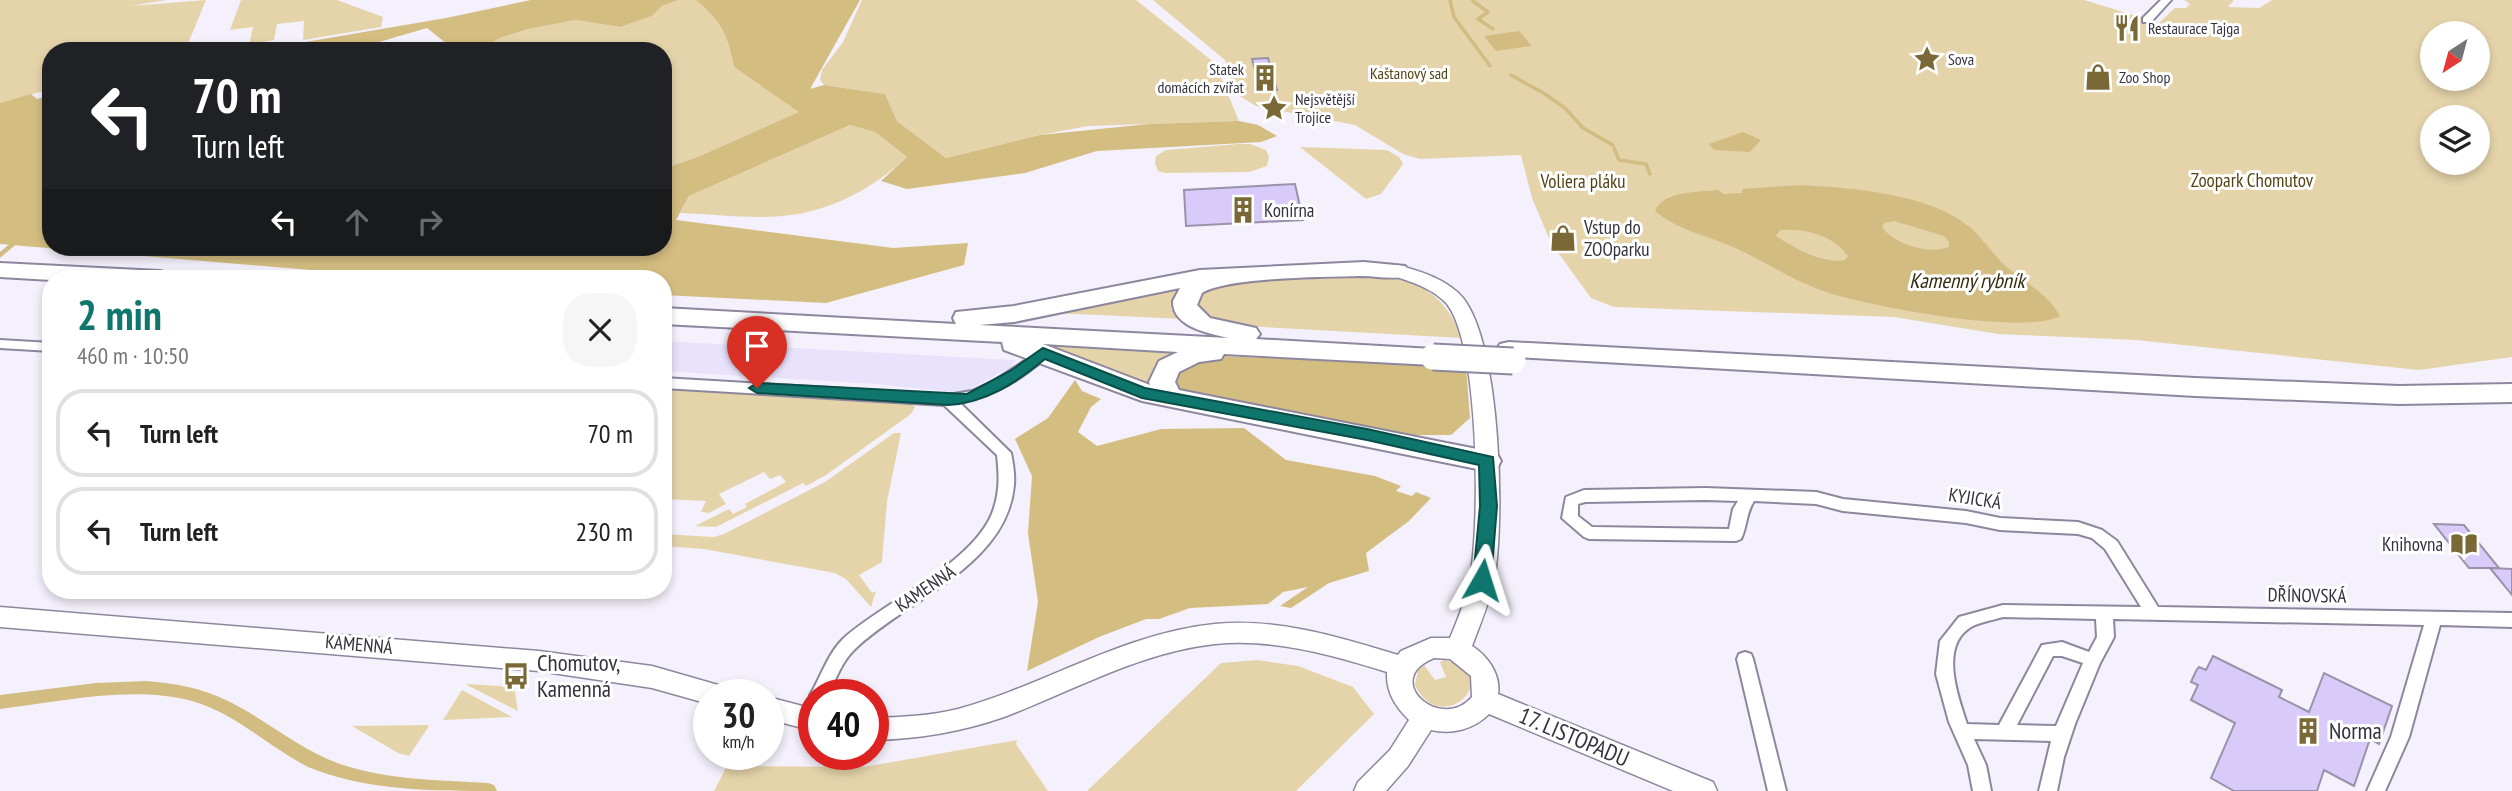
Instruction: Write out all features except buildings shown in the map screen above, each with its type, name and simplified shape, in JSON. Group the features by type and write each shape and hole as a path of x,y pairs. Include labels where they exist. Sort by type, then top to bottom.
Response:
{"highway":[{"path":"930,325 1014,314 1172,281 1364,269 1397,271"},
{"path":"0,270 42,272"},
{"path":"1237,276 1208,281 1195,287 1184,300 1185,307 1202,324 1258,336"},
{"path":"0,282 42,284"},
{"path":"672,306 1289,348 1431,351"},
{"path":"672,316 1258,336 1861,383 2406,410 2512,410"},
{"path":"930,325 1043,353 1142,393 1367,435 1487,461"},
{"path":"1171,399 1162,382 1168,367 1194,354 1289,348"},
{"path":"1511,356 2236,389 2399,395 2512,393"}],"street":[{"path":"2147,20 2166,0"},
{"path":"1397,271 1443,291 1463,315 1470,331 1487,461 1488,506 1482,580 1458,651"},
{"path":"0,344 42,346"},
{"path":"672,384 969,399 986,393 1016,375 1043,353"},
{"name":"KAMENNÁ","path":"828,679 847,646 894,608 952,572 969,557 999,513 1007,487 1004,453 948,400"},
{"name":"KYJICKÁ","path":"1749,496 1741,509 1735,535 1589,533 1570,518 1571,501 1584,496 1749,496 1816,498 1843,505 1966,517 2000,524 2078,528 2096,534 2111,545 2153,613"},
{"name":"DŘÍNOVSKÁ","path":"1982,791 1977,765 1962,731 1944,674 1948,641 1965,622 2003,611 2512,620"},
{"path":"2048,791 2051,767 2061,734 2093,660 2106,638 2108,626 2102,613"},
{"name":"KAMENNÁ","path":"0,617 539,661 652,677 693,689"},
{"path":"2376,791 2400,737 2434,619"},
{"path":"889,728 929,726 974,717 1150,648 1188,638 1225,633 1263,633 1305,638 1401,666"},
{"path":"1431,648 1458,651 1470,657 1485,677 1487,689 1484,700 1477,710 1467,717 1440,720 1425,717 1404,700 1398,677 1401,666 1408,657 1431,648"},
{"path":"2004,732 2048,650 2062,649 2093,660"},
{"path":"1745,659 1777,791"},
{"name":"17. LISTOPADU","path":"1484,700 1703,791"},
{"path":"1368,791 1399,758 1425,717"},
{"path":"1962,731 2061,734"}],"shaded area":[{"path":"531,0 679,0 662,6 652,16 620,27 575,20 529,29 493,42 444,42 427,28 379,42 305,42 446,18"},
{"path":"696,0 860,0 810,89 824,85 885,94 897,121 946,158 1040,135 1149,124 1239,121 1258,125 1277,136 1261,142 1097,151 1025,173 907,189 881,181 907,157 875,132 850,125 689,196 676,220 893,248 968,243 964,265 826,303 672,295 672,270 311,270 144,256 672,256 672,166 799,112 734,67 722,29"},
{"path":"31,94 37,99 42,98 42,248 0,244 0,103"},
{"path":"672,341 1016,360 1011,367 962,393 875,384 672,372"},
{"path":"1220,356 1466,367 1470,418 1451,435 1396,435 1184,395 1173,383 1182,363"},
{"path":"1075,380 1082,391 1101,399 1091,407 1078,432 1097,446 1161,429 1244,428 1286,460 1375,476 1401,486 1396,491 1412,496 1416,492 1431,498 1409,521 1366,553 1369,571 1329,583 1291,608 1280,606 1308,587 1283,592 1268,604 1190,608 1159,619 1146,619 1099,637 1027,671 1038,602 1028,533 1032,476 1015,439 1048,418"}],"green space":[{"path":"0,0 167,0 130,6 206,0 189,42 42,42 42,91 0,103"},
{"path":"241,0 337,0 383,17 381,27 303,40 304,21 277,24 274,40 264,42 250,42 253,27 230,30"},
{"path":"679,0 696,0 705,4 718,19 734,67 800,112 672,166 672,42 493,42 529,29 575,20 620,27 652,16 662,6"},
{"path":"862,0 1136,0 1215,63 1239,121 1088,126 946,158 897,121 885,94 824,85 820,80 822,70 843,42"},
{"name":"Zoopark Chomutov","path":"1153,0 2084,0 2159,23 2175,8 2186,8 2190,4 2184,0 2234,0 2228,7 2259,8 2272,0 2512,0 2512,357 2419,370 2136,340 1998,334 1894,317 1614,307 1591,298 1551,243 1532,198 1521,155 1420,159 1403,154 1355,125 1256,106 1238,95 1230,80 1225,60"},
{"path":"850,125 875,132 907,157 865,189 817,210 769,217 680,213 689,196"},
{"path":"1250,144 1266,150 1269,157 1267,166 1249,172 1165,173 1158,171 1155,163 1156,156 1166,150"},
{"path":"1300,147 1387,150 1399,157 1403,164 1381,194 1366,199"},
{"path":"1364,274 1398,279 1425,289 1445,308 1462,338 1243,326 1205,318 1192,297 1226,282"},
{"path":"1173,288 1177,292 1171,309 1183,319 1055,313"},
{"path":"1048,347 1172,353 1154,387"},
{"path":"672,388 910,403 915,407 911,414 826,475 806,486 803,483 716,527 695,526 729,509 733,514 747,507 745,504 786,482 780,475 770,479 764,472 719,494 726,504 709,513 701,512 706,501 672,499"},
{"path":"894,433 901,433 887,501 882,562 859,575 872,593 876,591 871,607 846,579 835,573 704,549 672,547 672,535 714,537 724,534 825,482"},
{"path":"1257,660 1298,666 1353,687 1374,714 1296,791 1087,791 1221,663"},
{"path":"1444,660 1462,668 1470,678 1470,689 1463,699 1452,705 1439,706 1426,700 1415,685 1418,670 1424,665 1435,680 1446,677 1440,662"},
{"path":"467,685 514,687 518,711"},
{"path":"462,690 512,717 443,720"},
{"path":"352,726 429,726 409,756 398,753"},
{"path":"1017,740 1016,744 1048,791 714,791 725,770 784,770 784,766 798,767 798,770 889,770 889,763"}],"water":[{"path":"1519,31 1532,46 1496,51 1484,36"},
{"path":"1743,132 1761,140 1750,152 1714,150 1709,144"},
{"name":"Kamenný rybník","path":"1799,185 1842,188 1914,200 1936,208 1973,230 2004,265 2037,290 2060,316 2014,323 1982,321 1849,299 1802,282 1741,251 1680,227 1655,211 1659,204 1673,196 1718,190 1724,194 1742,193 1742,189","holes":["1894,221 1944,236 1949,247 1932,250 1903,243 1882,227 1884,223","1780,230 1818,234 1835,243 1848,256 1845,260 1836,261 1809,254 1776,236"]}],"waterway":[{"path":"1450,0 1454,17 1490,66"},
{"path":"1473,1 1488,12 1478,19 1493,29"},
{"path":"1511,75 1545,94 1565,108 1583,128 1613,145"},
{"path":"1614,148 1619,160 1646,164 1650,174"},
{"path":"0,255 42,220"},
{"path":"0,702 121,689 146,688 191,694 222,706 301,754 336,771 400,785 488,791"}],"place":[{"name":"Restaurace Tajga","path":"2127,28"},
{"name":"Sova","path":"1927,59"},
{"name":"Zoo Shop","path":"2098,77"},
{"name":"Statek domácích zvířat","path":"1265,78"},
{"name":"Nejsvětější Trojice","path":"1274,108"},
{"name":"Konírna","path":"1243,210"},
{"name":"Vstup do ZOOparku","path":"1563,238"},
{"name":"Knihovna","path":"2464,544"},
{"name":"Chomutov, Kamenná","path":"516,676"},
{"name":"Norma","path":"2308,731"}],"route":[{"path":"757,388 969,399 986,393 1016,375 1043,353 1142,393 1367,435 1487,461 1488,506 1482,580"}],"park label":[{"name":"Kaštanový sad","path":"1409,73"},
{"name":"Voliera pláku","path":"1583,181"}]}
